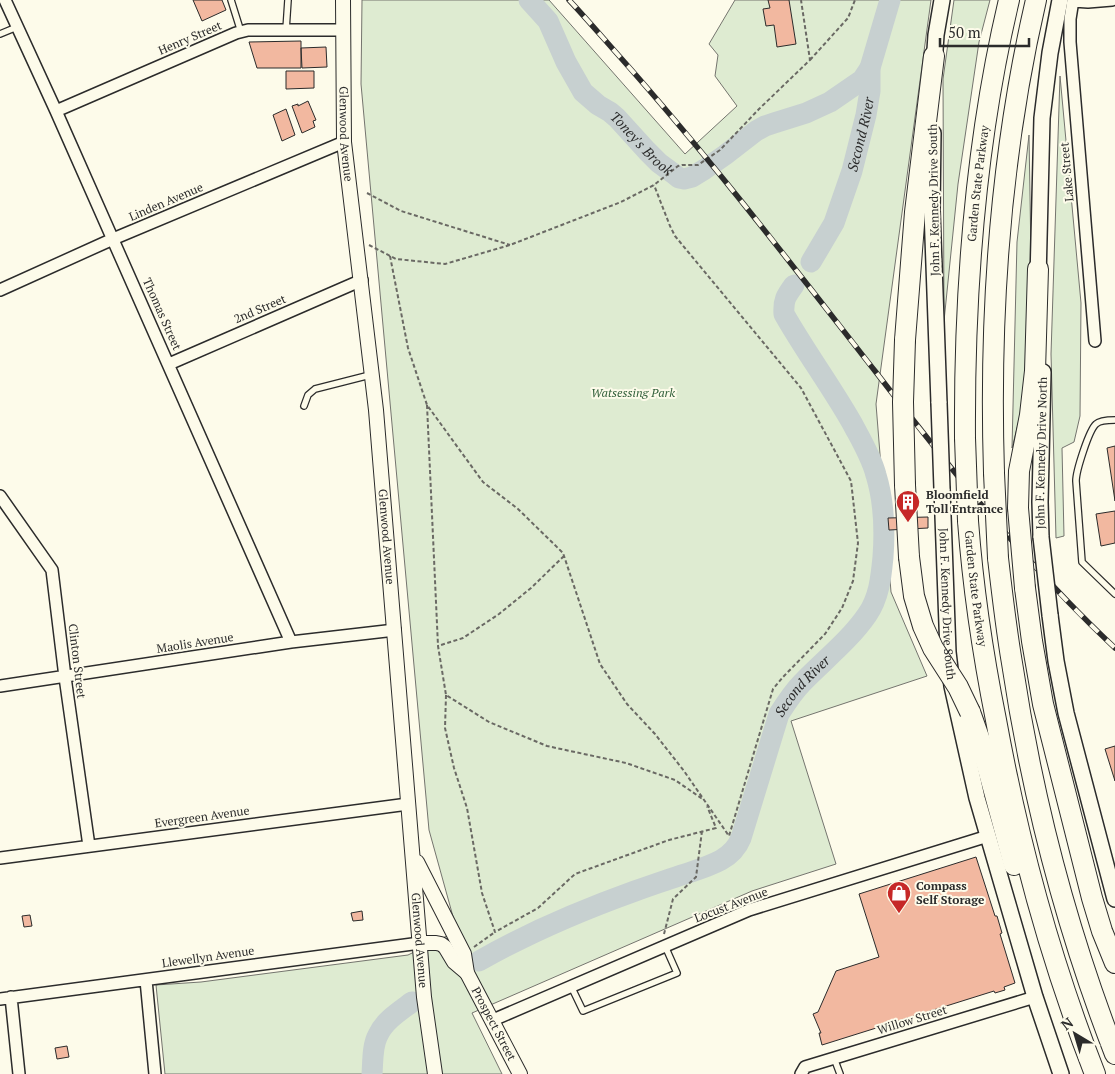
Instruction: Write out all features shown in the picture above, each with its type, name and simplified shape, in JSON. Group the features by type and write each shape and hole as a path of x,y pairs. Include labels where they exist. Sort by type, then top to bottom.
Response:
{"highway":[{"name":"Garden State Parkway","path":"1009,0 995,66 976,194 968,294 965,358 968,521 983,647 1005,768 1021,839 1056,965 1095,1074"},
{"name":"Garden State Parkway","path":"1036,0 1010,144 1001,224 993,340 992,421 998,558 1014,676 1039,804 1070,924 1115,1054"},
{"path":"934,56 915,212 905,340 903,402 905,485 909,557 914,596 928,638 970,712 981,743 1025,904 1041,946 1076,1025"},
{"path":"1038,269 1035,371 1030,415 1019,471 1018,508 1025,588 1043,704 1090,890 1102,931 1115,963"}],"main road":[{"name":"John F. Kennedy Drive South","path":"942,0 934,56 932,191 950,675 971,777 1035,996 1061,1074"},
{"name":"John F. Kennedy Drive North","path":"1060,0 1044,95 1041,139 1038,269 1043,372 1041,537 1056,661 1066,713 1115,899"}],"street":[{"name":"Thomas Street","path":"5,0 114,239 291,642"},
{"name":"Glenwood Avenue","path":"343,0 344,142 362,280 377,420 424,997 435,1074"},
{"path":"1073,0 1088,2 1112,0"},
{"name":"Lake Street","path":"1073,0 1070,19 1070,42 1095,342"},
{"name":"Henry Street","path":"56,111 248,30 343,30"},
{"name":"Linden Avenue","path":"0,290 114,239 344,142"},
{"name":"2nd Street","path":"169,364 362,280"},
{"name":"Clinton Street","path":"0,496 52,570 89,846"},
{"name":"Maolis Avenue","path":"0,686 291,642 395,630"},
{"name":"Evergreen Avenue","path":"0,858 408,804"},
{"name":"Locust Avenue","path":"492,1020 755,908 988,836"},
{"name":"Prospect Street","path":"413,854 464,954 467,973 520,1074"},
{"name":"Prospect Street","path":"420,943 441,944 454,962 467,973"},
{"name":"Llewellyn Avenue","path":"6,998 420,943"},
{"path":"146,980 155,1074"},
{"name":"Willow Street","path":"802,1074 804,1067 1035,996"},
{"path":"6,998 19,1074"}],"lane":[{"path":"230,0 241,32"},
{"path":"286,30 288,0"},
{"path":"0,34 17,27"},
{"path":"304,406 308,396 315,389 372,374"},
{"path":"1115,420 1099,422 1093,428 1078,468 1076,480 1082,562 1115,594"},
{"path":"571,986 583,1011 677,973 663,947"},
{"path":"834,1058 840,1074"}],"path":[{"path":"801,0 810,60"},
{"path":"356,238 396,260 445,264 510,245 621,202 654,185 675,168 682,165 698,165 720,150 810,60 848,18 855,0"},
{"path":"427,405 483,482 518,509 563,553 600,664 627,704 655,734 684,771 729,836 774,690 783,677 825,634 842,608 853,581 858,543 851,481 801,388 676,236 670,226 654,185"},
{"path":"367,193 401,211 510,245"},
{"path":"390,256 408,348 427,405 438,646 446,694 445,728 454,768 467,808 482,893 495,932 538,908 575,874 669,840 716,828 705,801 675,780 626,763 547,746 490,722 446,694"},
{"path":"438,646 463,638 499,614 531,588 564,556"},
{"path":"663,947 673,899 696,877 702,831"}],"green space":[{"name":"Watsessing Park","path":"362,0 549,0 685,154 737,106 715,76 718,55 709,44 735,0 931,0 876,404 891,592 927,676 791,721 836,864 752,891 472,1013 502,1074 165,1074 156,985 201,982 408,955 457,931 429,830 361,84"},
{"path":"954,0 990,0 979,42 958,184 944,321 943,79"},
{"path":"1060,76 1081,303 1080,416 1074,442 1062,448 1064,536 1056,538 1051,354"},
{"path":"1029,135 1032,317 1029,381 1012,448 1017,242"}],"building":[{"path":"193,0 222,0 226,10 202,21"},
{"path":"768,0 789,0 796,44 777,47 774,25 766,26 763,9 770,8"},
{"path":"301,41 301,68 257,68 249,42"},
{"path":"326,47 327,67 302,68 301,48"},
{"path":"286,71 314,71 314,88 286,89"},
{"path":"308,101 316,120 313,121 315,127 302,133 292,106 298,104 298,106"},
{"path":"286,109 295,135 282,141 273,115"},
{"path":"1115,446 1115,501 1107,448"},
{"path":"1115,511 1115,543 1101,546 1096,514"},
{"name":"Bloomfield Toll Entrance","path":"928,517 928,528 889,530 888,518"},
{"path":"1115,746 1115,781 1105,749"},
{"path":"976,857 995,916 997,916 1002,933 1000,934 1015,983 1004,987 1005,990 995,993 994,991 822,1045 819,1033 821,1033 813,1014 818,1012 836,971 879,957 859,894"},
{"path":"362,911 363,920 353,921 351,913"},
{"path":"30,915 32,926 24,927 22,916"},
{"path":"67,1046 69,1057 57,1059 55,1048"}],"waterway":[{"name":"Toney's Brook","path":"529,0 548,21 566,62 583,92 617,118 659,163 679,178 684,179 692,177 705,169 765,126 806,113 830,102 862,80 870,68"},
{"name":"Second River","path":"811,262 834,223 852,171 866,115 870,91 870,68 890,0"},
{"name":"Second River","path":"479,961 575,914 708,866 730,853 741,838 779,714 799,686 860,624 874,602 880,580 884,547 884,526 879,485 869,455 852,423 784,314 786,298 794,285"},
{"name":"Second River","path":"372,1074 376,1039 384,1025 412,1002"}],"railway":[{"path":"569,0 653,95 718,173 990,515 1050,583 1115,648"}],"place":[{"name":"Bloomfield Toll Entrance","path":"908,523"},
{"name":"Compass Self Storage","path":"899,914"}]}
